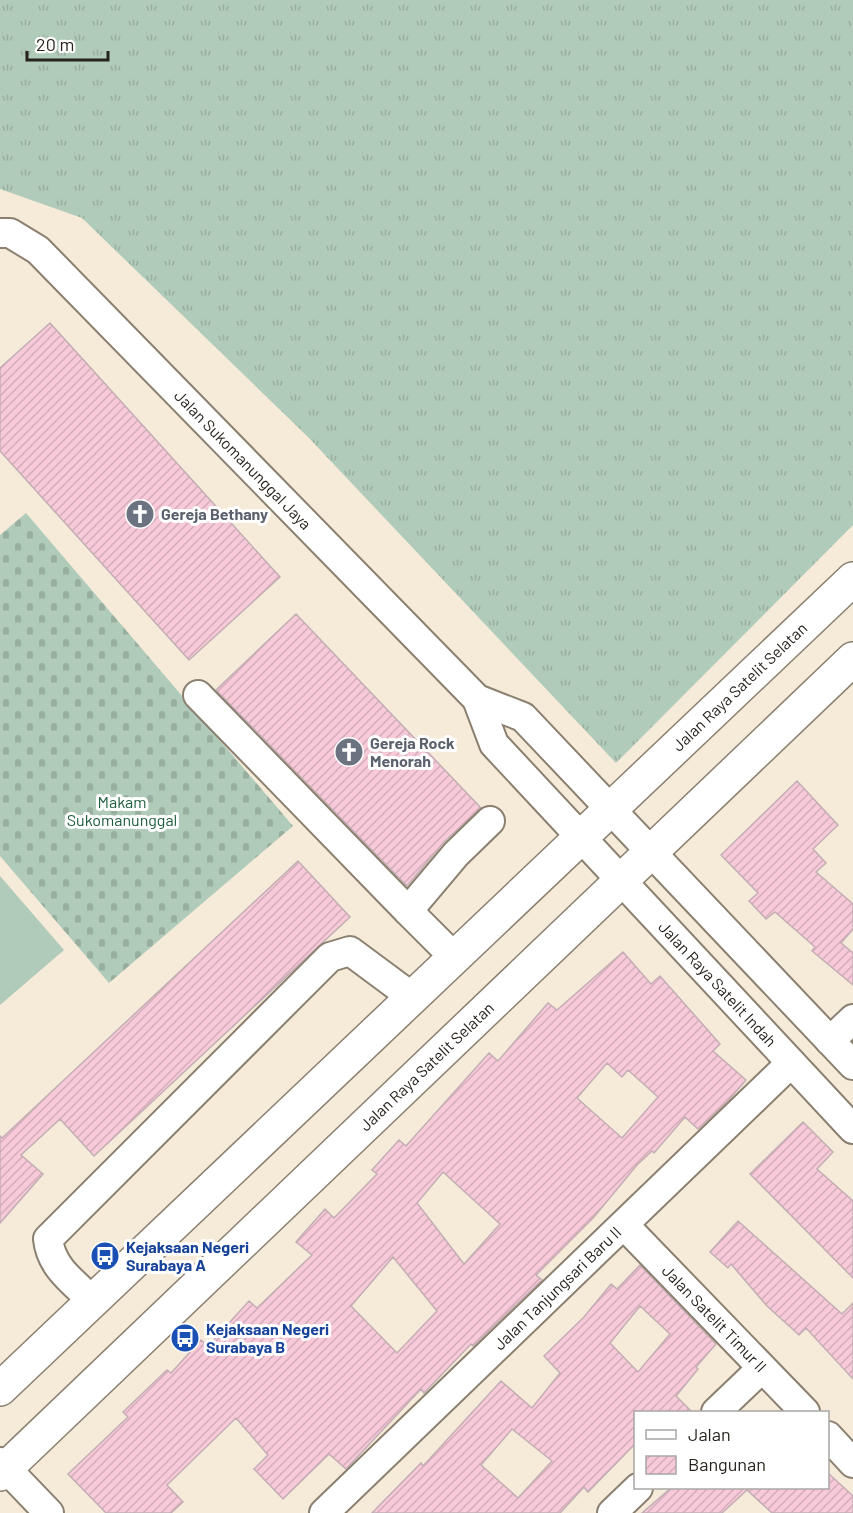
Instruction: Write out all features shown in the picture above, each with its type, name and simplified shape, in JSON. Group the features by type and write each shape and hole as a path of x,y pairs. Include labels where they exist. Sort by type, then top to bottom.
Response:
{"main road":[{"name":"Jalan Raya Satelit Selatan","path":"0,1389 453,956 582,839 853,579"},
{"name":"Jalan Raya Satelit Selatan","path":"2,1468 653,852 853,659"}],"street":[{"name":"Jalan Sukomanunggal Jaya","path":"0,233 10,234 38,250 477,699 494,744 582,839"},
{"path":"198,695 453,956"},
{"name":"Jalan Sukomanunggal Jaya","path":"477,699 523,717 612,810"},
{"path":"612,810 853,1065"},
{"path":"408,911 456,854 490,821"},
{"name":"Jalan Raya Satelit Indah","path":"582,839 853,1129"},
{"path":"92,1300 62,1272 50,1254 48,1239 330,957 350,951 412,997"},
{"path":"830,1041 853,1019"},
{"name":"Jalan Tanjungsari Baru II","path":"324,1513 790,1063"},
{"name":"Jalan Satelit Timur II","path":"624,1225 803,1411"},
{"path":"718,1411 762,1368"},
{"path":"829,1437 853,1463"},
{"path":"2,1468 49,1513"},
{"path":"612,1513 637,1489"}],"green space":[{"path":"0,0 853,0 853,525 616,763 308,437 82,218 0,189"},
{"name":"Makam Sukomanunggal","path":"26,513 293,826 109,983 0,856 0,535"},
{"path":"0,876 64,950 0,1005"}],"building":[{"name":"Gereja Bethany","path":"50,323 280,577 189,660 0,451 0,368"},
{"name":"Gereja Rock Menorah","path":"296,614 481,808 444,842 407,886 216,690"},
{"path":"797,781 838,825 813,849 826,863 816,872 853,904 853,929 841,943 853,953 853,985 812,951 815,947 775,912 766,919 749,901 758,893 721,855"},
{"path":"298,861 350,917 94,1156 60,1119 21,1155 43,1174 0,1223 0,1136 2,1138"},
{"path":"623,952 651,984 660,976 720,1044 713,1051 746,1080 727,1102 698,1129 685,1117 654,1153 652,1151 637,1165 594,1217 536,1275 542,1280 473,1346 471,1344 424,1393 421,1389 346,1469 329,1454 283,1499 254,1469 268,1455 236,1418 167,1485 183,1502 171,1513 106,1513 68,1474 128,1417 123,1412 167,1370 171,1373 201,1340 208,1346 249,1301 257,1308 312,1255 296,1242 325,1209 334,1218 377,1174 372,1170 399,1140 406,1146 489,1053 498,1061 548,1003 557,1010","holes":["607,1063 622,1077 628,1070 658,1097 622,1138 577,1098","443,1172 500,1224 464,1264 417,1203","393,1257 437,1311 397,1353 351,1306"]},
{"path":"803,1122 833,1152 817,1169 853,1201 853,1278 750,1174"},
{"path":"738,1221 842,1314 853,1303 853,1379 806,1328 799,1335 767,1306 731,1264 728,1268 710,1252"},
{"path":"640,1265 716,1344 696,1367 698,1369 676,1396 691,1411 634,1411 634,1445 588,1492 584,1487 560,1513 372,1513 421,1463 423,1466 501,1381 532,1408 560,1373 544,1356 584,1317 611,1284 617,1289","holes":["640,1306 670,1334 638,1372 610,1343","512,1429 552,1461 518,1498 481,1465"]},
{"path":"829,1474 853,1496 853,1513 772,1513 747,1490 722,1513 642,1513 670,1489 829,1489"}],"place":[{"name":"Gereja Bethany","path":"140,514"},
{"name":"Gereja Rock Menorah","path":"349,752"},
{"name":"Kejaksaan Negeri Surabaya A","path":"105,1256"},
{"name":"Kejaksaan Negeri Surabaya B","path":"185,1338"}]}
